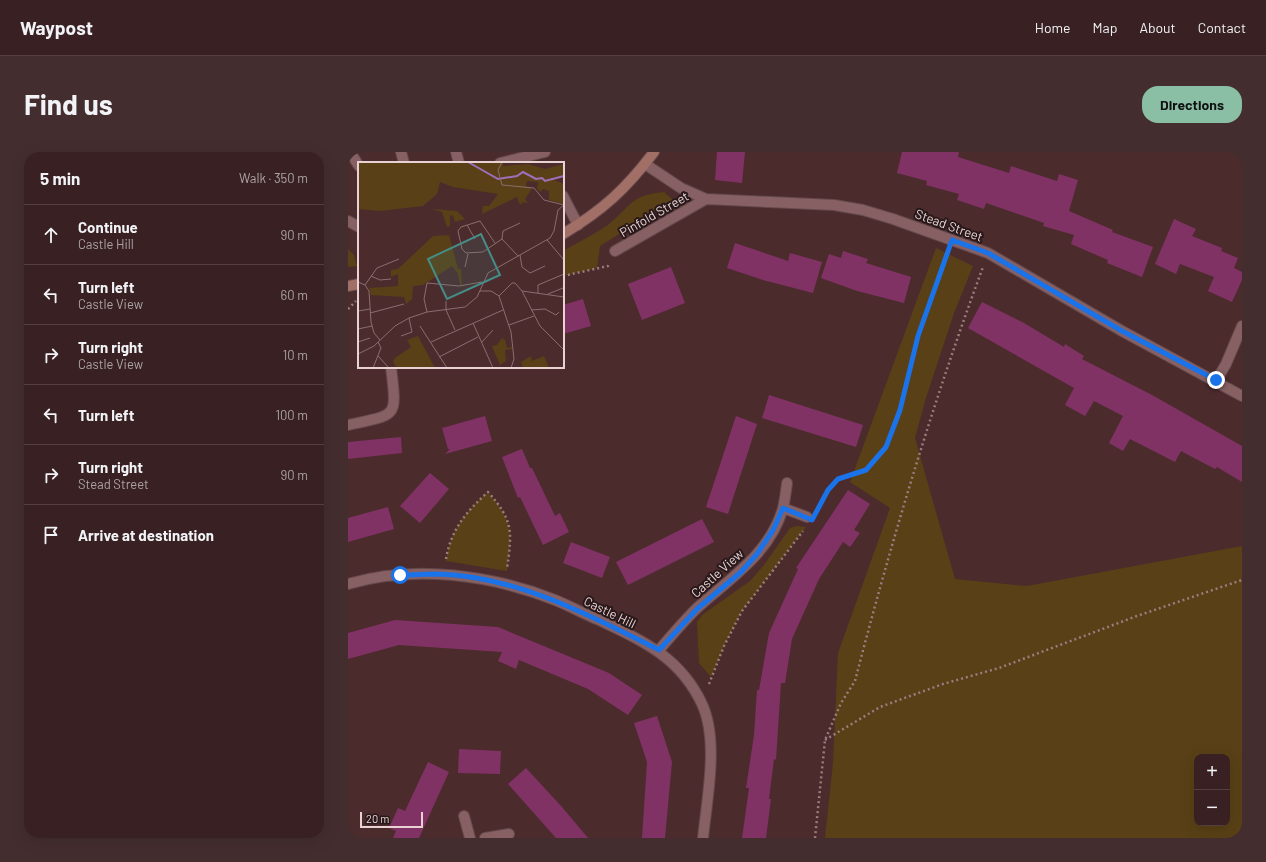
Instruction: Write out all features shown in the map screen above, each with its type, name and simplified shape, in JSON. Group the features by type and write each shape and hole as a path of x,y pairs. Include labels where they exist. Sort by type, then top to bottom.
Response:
{"main road":[{"path":"564,233 600,210 622,191 654,152"},
{"path":"348,286 358,284"}],"street":[{"path":"350,152 358,164"},
{"path":"401,152 404,162"},
{"path":"456,152 459,162"},
{"path":"506,162 543,153"},
{"name":"Stead Street","path":"645,164 681,188 706,199 834,205 863,210 988,253 1122,331 1216,380 1242,396"},
{"path":"564,198 578,225"},
{"name":"Pinfold Street","path":"615,251 706,199"},
{"path":"348,221 358,226"},
{"path":"1216,380 1226,364 1242,326"},
{"path":"348,425 386,417 391,412 394,405 391,368"},
{"name":"Castle View","path":"659,650 697,609 741,572 757,554 773,530 783,508 787,483"},
{"path":"783,508 810,518"},
{"name":"Castle Hill","path":"348,584 400,575 444,575 505,585 555,600 659,650 681,671 702,704 709,729 711,754 703,838"},
{"path":"464,816 470,838"},
{"path":"485,838 509,834"}],"path":[{"path":"702,704 724,646 742,611 810,518 828,490 838,479 866,470 886,447 900,410 918,336 952,240"},
{"path":"564,276 608,266 615,251"},
{"path":"815,838 825,740 841,703 855,681 870,624 913,478 966,310 988,253"},
{"path":"348,309 358,299"},
{"path":"444,575 448,547 457,524 470,508 488,492 502,508 510,525 511,540 505,585"},
{"path":"825,740 880,707 943,684 999,668 1137,616 1242,580"}],"shaded area":[{"path":"664,192 673,200 600,246 597,268 564,276 564,250 609,224 638,198 653,193"},
{"path":"936,248 973,266 954,313 925,401 915,438 955,579 1027,586 1242,546 1242,838 825,838 833,763 838,653 890,508 850,482"},
{"path":"348,249 354,255 357,266 348,267"},
{"path":"488,492 503,512 509,528 510,547 507,571 446,561 451,540 460,522 472,507"},
{"path":"797,526 806,527 742,611 724,646 711,677 699,663 697,622 702,615 750,581 764,565 790,528"}],"building":[{"path":"717,152 745,152 742,183 715,180"},
{"path":"902,152 959,152 958,157 1009,173 1011,166 1057,181 1059,174 1078,180 1069,211 1113,230 1112,232 1153,247 1142,277 1107,263 1108,260 1071,244 1074,235 1043,226 1044,223 986,203 984,209 957,200 959,194 926,185 927,181 897,173"},
{"path":"1174,219 1196,229 1192,236 1222,248 1221,251 1238,258 1234,268 1242,272 1242,280 1232,302 1208,291 1214,277 1180,264 1176,274 1155,264"},
{"path":"735,243 788,261 790,253 822,262 813,293 763,280 727,268"},
{"path":"843,251 868,259 866,263 911,277 904,303 857,291 821,278 829,254 841,258"},
{"path":"671,267 685,303 642,320 628,284"},
{"path":"583,299 591,326 564,334 564,305"},
{"path":"982,302 1024,323 1064,347 1065,344 1084,356 1082,359 1152,395 1242,446 1242,482 1217,467 1215,469 1181,451 1175,462 1130,439 1123,451 1109,443 1123,416 1094,401 1085,416 1065,405 1074,388 968,328"},
{"path":"769,395 863,425 856,447 762,418"},
{"path":"485,416 492,441 445,454 450,449 448,449 442,428"},
{"path":"736,416 757,424 728,514 706,507"},
{"path":"401,437 402,453 348,459 348,442"},
{"path":"522,449 530,468 532,468 555,516 560,513 569,532 543,545 520,497 518,498 502,457"},
{"path":"430,473 449,489 420,523 400,506"},
{"path":"848,490 870,504 854,530 860,533 850,547 843,542 819,579 792,639 785,683 781,683 776,760 774,759 766,838 742,838 749,788 746,788 754,735 757,690 759,690 769,633 798,569 796,568"},
{"path":"388,507 394,529 348,542 348,518"},
{"path":"702,519 714,542 628,585 616,562"},
{"path":"571,542 610,557 602,578 563,563"},
{"path":"395,620 498,627 609,673 642,695 628,715 588,689 519,660 516,669 498,661 502,652 399,645 348,659 348,633"},
{"path":"657,716 672,762 665,838 642,838 647,762 634,723"},
{"path":"459,749 501,751 500,774 458,773"},
{"path":"428,762 449,772 419,838 393,838 396,831 389,828 398,808 405,811"},
{"path":"526,768 588,838 556,838 508,784"}],"route":[{"path":"400,575 437,574 475,579 518,588 555,600 659,650 674,632 697,609 741,572 757,554 773,530 783,508 812,520 828,490 838,479 866,470 886,447 900,410 918,336 952,240 988,253 1122,331 1216,380"}]}
